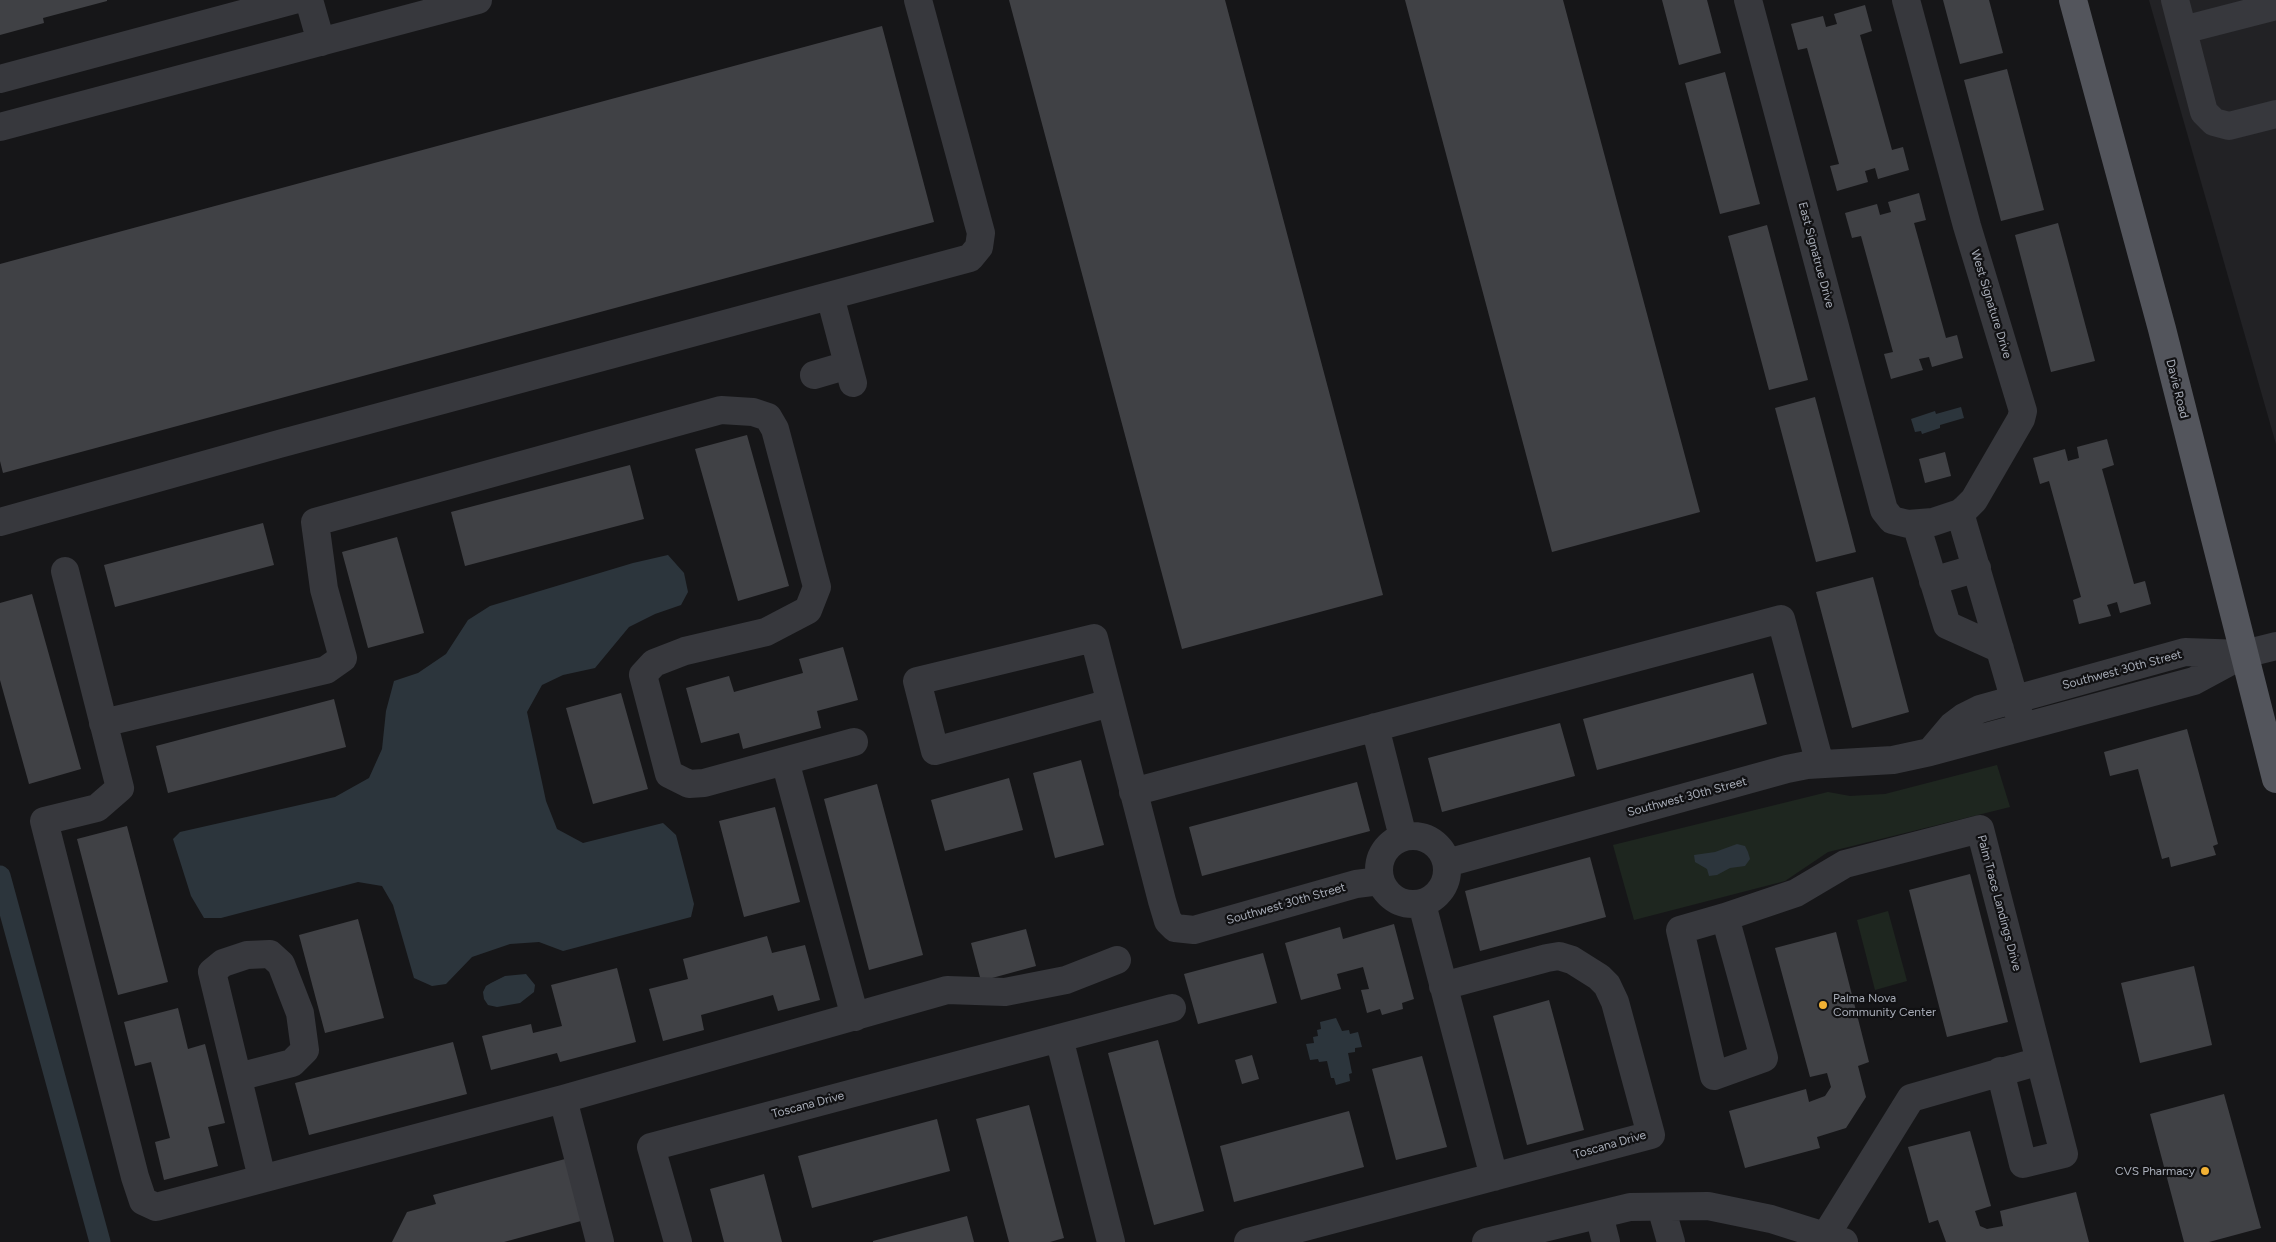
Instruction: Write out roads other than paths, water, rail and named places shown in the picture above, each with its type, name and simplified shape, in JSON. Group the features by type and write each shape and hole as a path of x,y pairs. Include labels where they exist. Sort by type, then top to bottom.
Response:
{"main road":[{"name":"Davie Road","path":"2073,0 2162,329 2276,779"}],"street":[{"path":"0,79 294,0"},
{"path":"309,0 322,42"},
{"path":"0,127 478,0"},
{"path":"0,522 279,444 970,258 978,248 980,233 918,0"},
{"name":"East Signatrue Drive","path":"1748,0 1884,510"},
{"name":"West Signature Drive","path":"1884,510 1892,520 1916,524 1933,522 1960,513 1974,500 2021,419 2023,411 1967,226 1906,0"},
{"path":"2175,0 2204,112 2214,122 2229,126 2276,114"},
{"path":"2183,30 2276,6"},
{"path":"814,375 850,374 830,296"},
{"path":"103,723 326,670 342,658 324,589 315,522 711,413 729,411 753,412 768,417 775,429 816,587 808,610 766,632 685,651 654,663 643,675 669,774 689,784 704,783 854,742"},
{"path":"1960,513 2022,727"},
{"path":"1916,524 1947,626 2000,649"},
{"path":"1933,581 1976,568"},
{"path":"65,571 120,788 97,808 44,821 143,1201 156,1208 262,1178 563,1099 947,990 1006,992 1066,980 1117,960"},
{"path":"1110,704 935,751 916,681 1094,638 1133,792 1781,619 1820,764"},
{"path":"2244,654 2276,646"},
{"name":"Southwest 30th Street","path":"1930,752 1952,726 1980,709 2185,652 2244,654"},
{"name":"Southwest 30th Street","path":"1447,863 1778,772 1820,764 1893,760 1930,752 2194,680 2244,654"},
{"path":"1375,727 1403,837"},
{"path":"785,760 855,1017"},
{"name":"Southwest 30th Street","path":"1133,792 1168,921 1175,928 1194,930 1356,884 1380,881"},
{"name":"Palm Trace Landings Drive","path":"1725,917 1796,893 1845,864 1980,829 2064,1154 2023,1164 2000,1071"},
{"path":"1416,835 1427,838 1443,852 1447,863 1447,876 1443,888 1434,898 1422,904 1408,905 1396,901 1386,892 1380,881 1378,869 1385,848 1403,837 1416,835"},
{"path":"1422,904 1494,1177"},
{"path":"1725,917 1764,1058 1714,1076 1680,930 1725,917"},
{"path":"238,1077 292,1063 305,1050 300,1013 281,964 270,954 248,955 223,964 212,972 262,1178"},
{"name":"Toscana Drive","path":"1248,1242 1651,1135 1615,1002 1607,985 1599,977 1572,960 1559,956 1443,986"},
{"name":"Toscana Drive","path":"678,1242 652,1147 1172,1008"},
{"path":"1059,1038 1111,1242"},
{"path":"1486,1242 1630,1207 1708,1206 1771,1219 1835,1238 1911,1098 2040,1061"},
{"path":"563,1099 600,1242"},
{"path":"1662,1207 1671,1242"},
{"path":"1599,1215 1606,1242"}],"waterway":[{"path":"0,876 100,1242"}],"place":[{"name":"Palma Nova Community Center","path":"1823,1005"},
{"name":"CVS Pharmacy","path":"2205,1171"}]}
